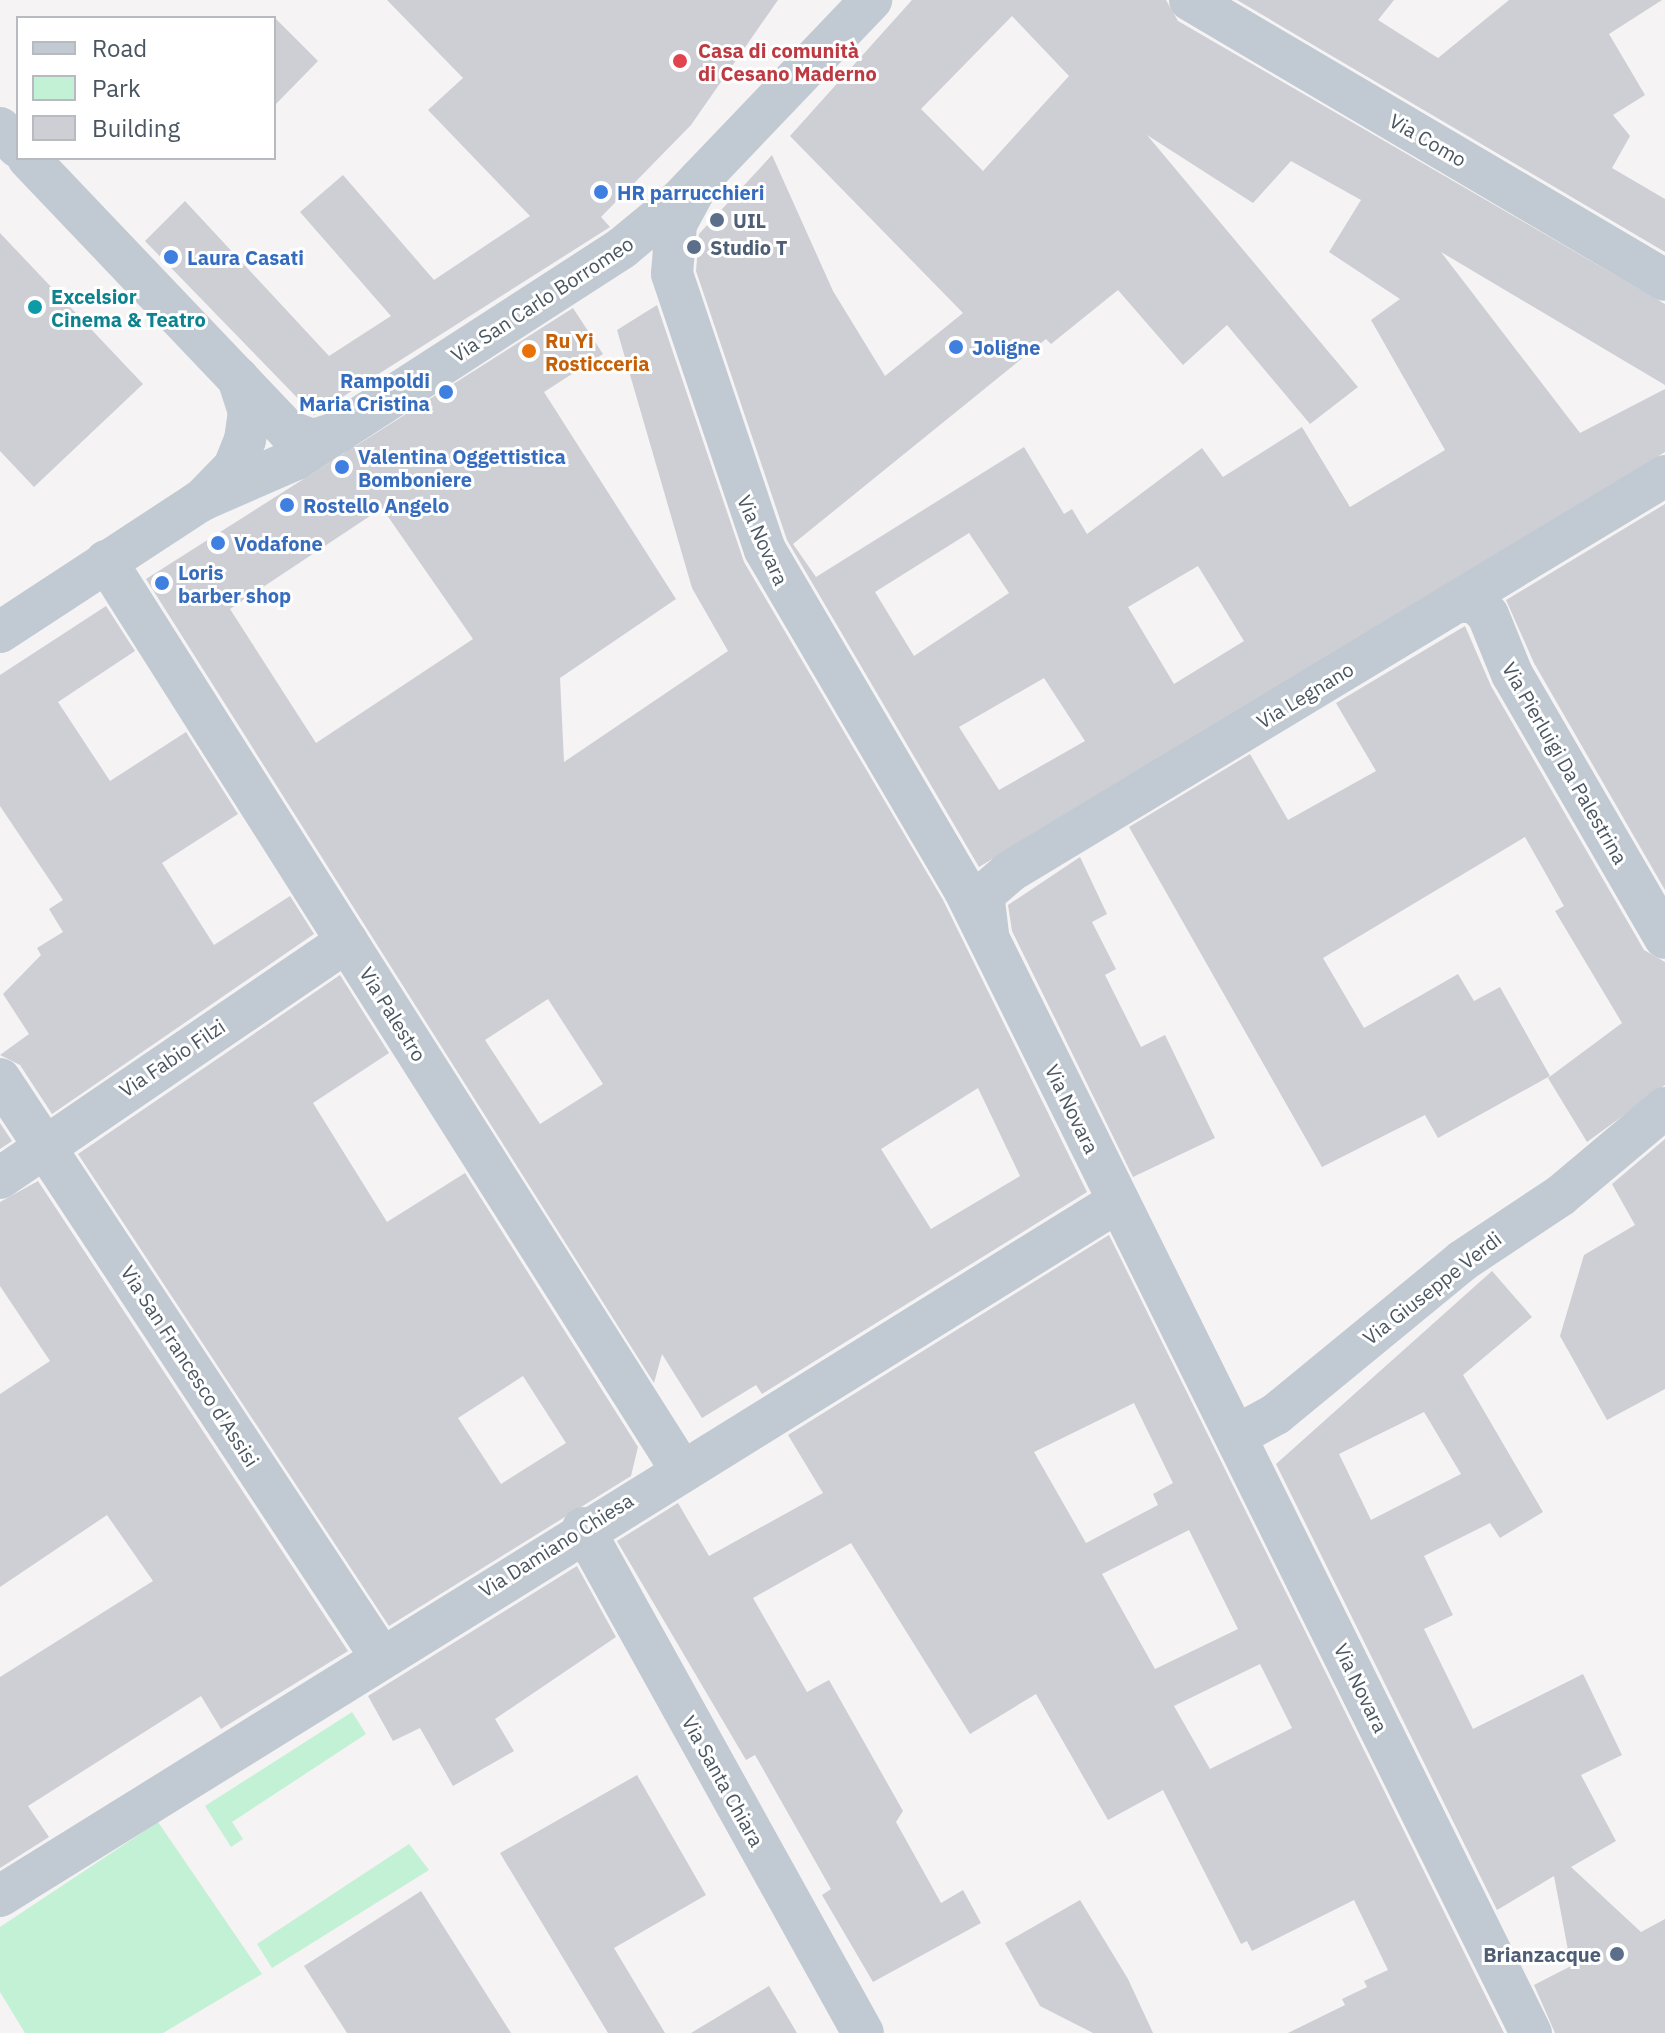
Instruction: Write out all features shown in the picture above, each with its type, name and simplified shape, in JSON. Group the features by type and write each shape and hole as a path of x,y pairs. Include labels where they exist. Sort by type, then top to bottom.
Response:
{"street":[{"name":"Via San Carlo Borromeo","path":"0,632 200,501 258,481 341,431 622,248 701,178 871,0"},
{"name":"Via Como","path":"1190,0 1665,280"},
{"path":"0,128 16,145"},
{"path":"30,160 297,436 313,440 341,431"},
{"name":"Via Novara","path":"701,178 676,224 672,274 742,496 793,604 988,935 1117,1202 1531,2033"},
{"path":"200,501 234,467 245,440 249,412 237,375"},
{"name":"Via Legnano","path":"988,935 983,895 1009,872 1665,476"},
{"name":"Via Palestro","path":"106,561 680,1468"},
{"name":"Via Pierluigi Da Palestrina","path":"1460,602 1475,602 1488,615 1512,674 1665,938"},
{"name":"Via Fabio Filzi","path":"0,1178 44,1145 347,941"},
{"name":"Via San Francesco d'Assisi","path":"0,1079 379,1654"},
{"name":"Via Giuseppe Verdi","path":"1236,1436 1276,1414 1477,1249 1560,1196 1665,1108"},
{"name":"Via Damiano Chiesa","path":"0,1896 379,1654 1117,1202"},
{"name":"Via Santa Chiara","path":"583,1528 863,2033"}],"green space":[{"path":"352,1712 366,1734 232,1822 243,1839 231,1847 205,1806"},
{"path":"158,1822 262,1974 163,2033 25,2033 0,1992 0,1927"},
{"path":"409,1844 429,1870 272,1968 257,1944"}],"building":[{"path":"387,0 778,0 691,125 601,217 610,227 314,415 145,241 185,201 329,356 391,316 300,212 343,175 434,280 530,216 428,110 463,78"},
{"path":"912,0 1166,0 1178,21 1665,304 1665,385 1441,252 1580,433 1665,389 1665,452 979,867 787,540 696,271 699,234 772,155 833,291 885,376 963,313 790,136","holes":["1012,16 1069,76 983,171 921,109","1147,135 1253,203 1291,161 1361,200 1329,252 1400,299 1371,320 1445,450 1350,507 1302,427 1223,477 1202,448 1087,534 1072,509 1064,514 1024,447 816,577 793,544 1046,339 1051,344 1118,290 1183,365 1227,325 1310,424 1358,387","969,533 1009,593 914,656 875,592","1198,566 1244,641 1174,684 1128,607","1044,678 1085,741 999,790 959,727"]},
{"path":"1237,0 1394,0 1378,20 1438,58 1509,0 1662,0 1609,34 1645,95 1613,115 1630,136 1612,168 1665,199 1665,252"},
{"path":"276,19 318,61 276,104"},
{"name":"Excelsior Cinema & Teatro","path":"0,233 143,384 34,487 0,451"},
{"path":"657,305 744,562 943,900 1087,1192 762,1394 756,1385 702,1418 662,1354 654,1383 146,579 573,308 603,354 544,392 676,599 560,678 564,762 728,651 692,588 617,330","holes":["382,508 473,639 316,743 230,609","548,999 603,1084 540,1124 485,1040","978,1088 1020,1176 931,1229 881,1149"]},
{"path":"1665,504 1665,890 1534,663 1506,600"},
{"path":"106,606 135,651 58,702 110,781 186,732 238,814 162,863 214,945 290,896 314,934 52,1114 20,1065 0,1055 29,1034 3,994 41,955 37,948 63,932 49,909 63,900 0,806 0,675"},
{"path":"1465,626 1491,686 1644,950 1665,962 1665,1085 1587,1142 1548,1078 1622,1023 1555,911 1564,906 1525,837 1323,958 1364,1028 1458,974 1474,1001 1500,987 1550,1076 1438,1138 1425,1115 1322,1167 1129,827 1250,754 1288,820 1376,771 1336,703"},
{"path":"1080,857 1107,914 1092,922 1116,969 1105,975 1141,1047 1165,1035 1215,1138 1133,1177 1012,931 1008,905"},
{"path":"340,975 389,1053 313,1103 387,1222 465,1173 638,1447 631,1476 389,1626 78,1154","holes":["523,1376 566,1443 501,1484 458,1418"]},
{"path":"0,1123 12,1141 0,1149"},
{"path":"1665,1139 1665,1389 1607,1420 1560,1336 1584,1255 1635,1225 1612,1184"},
{"path":"38,1181 348,1651 221,1729 201,1696 28,1806 49,1837 0,1868 0,1677 153,1581 107,1515 0,1587 0,1394 50,1361 0,1286 0,1202"},
{"path":"1109,1235 1504,2033 1288,2033 1345,2005 1342,1999 1367,1987 1364,1981 1388,1970 1354,1900 1252,1951 1247,1941 1241,1944 1163,1790 1108,1820 1036,1694 970,1734 851,1543 753,1598 807,1692 829,1680 903,1811 896,1822 941,1903 963,1890 981,1923 873,1982 822,1895 831,1889 755,1755 746,1760 617,1541 678,1503 709,1556 823,1493 788,1435","holes":["1134,1403 1173,1483 1153,1494 1158,1505 1086,1543 1034,1452","1189,1530 1238,1629 1155,1669 1102,1574","1260,1664 1292,1728 1210,1769 1174,1706"]},
{"path":"1492,1271 1532,1317 1463,1375 1543,1512 1500,1538 1490,1523 1424,1556 1453,1615 1424,1629 1473,1729 1583,1674 1622,1755 1581,1775 1616,1841 1571,1867 1641,1932 1665,1919 1665,2033 1555,2033 1534,1985 1571,1966 1554,1876 1497,1910 1276,1464","holes":["1424,1412 1461,1474 1371,1520 1339,1454"]},
{"path":"577,1566 616,1637 495,1719 514,1751 453,1786 420,1728 393,1741 368,1696"},
{"path":"637,1775 706,1895 614,1948 665,2033 608,2033 500,1853"},
{"path":"421,1891 511,2033 347,2033 304,1966"},
{"path":"1080,1900 1128,1979 1153,2033 1093,2033 1040,2006 1005,1943"},
{"path":"769,1986 797,2033 691,2033"}],"place":[{"name":"Casa di comunità di Cesano Maderno","path":"680,61"},
{"name":"HR parrucchieri","path":"601,192"},
{"name":"UIL","path":"717,220"},
{"name":"Studio T","path":"694,247"},
{"name":"Laura Casati","path":"171,257"},
{"name":"Excelsior Cinema & Teatro","path":"35,307"},
{"name":"Joligne","path":"956,347"},
{"name":"Ru Yi Rosticceria","path":"529,351"},
{"name":"Rampoldi Maria Cristina","path":"446,392"},
{"name":"Valentina Oggettistica Bomboniere","path":"342,467"},
{"name":"Rostello Angelo","path":"287,505"},
{"name":"Vodafone","path":"218,543"},
{"name":"Loris barber shop","path":"162,583"},
{"name":"Brianzacque","path":"1617,1954"}]}
